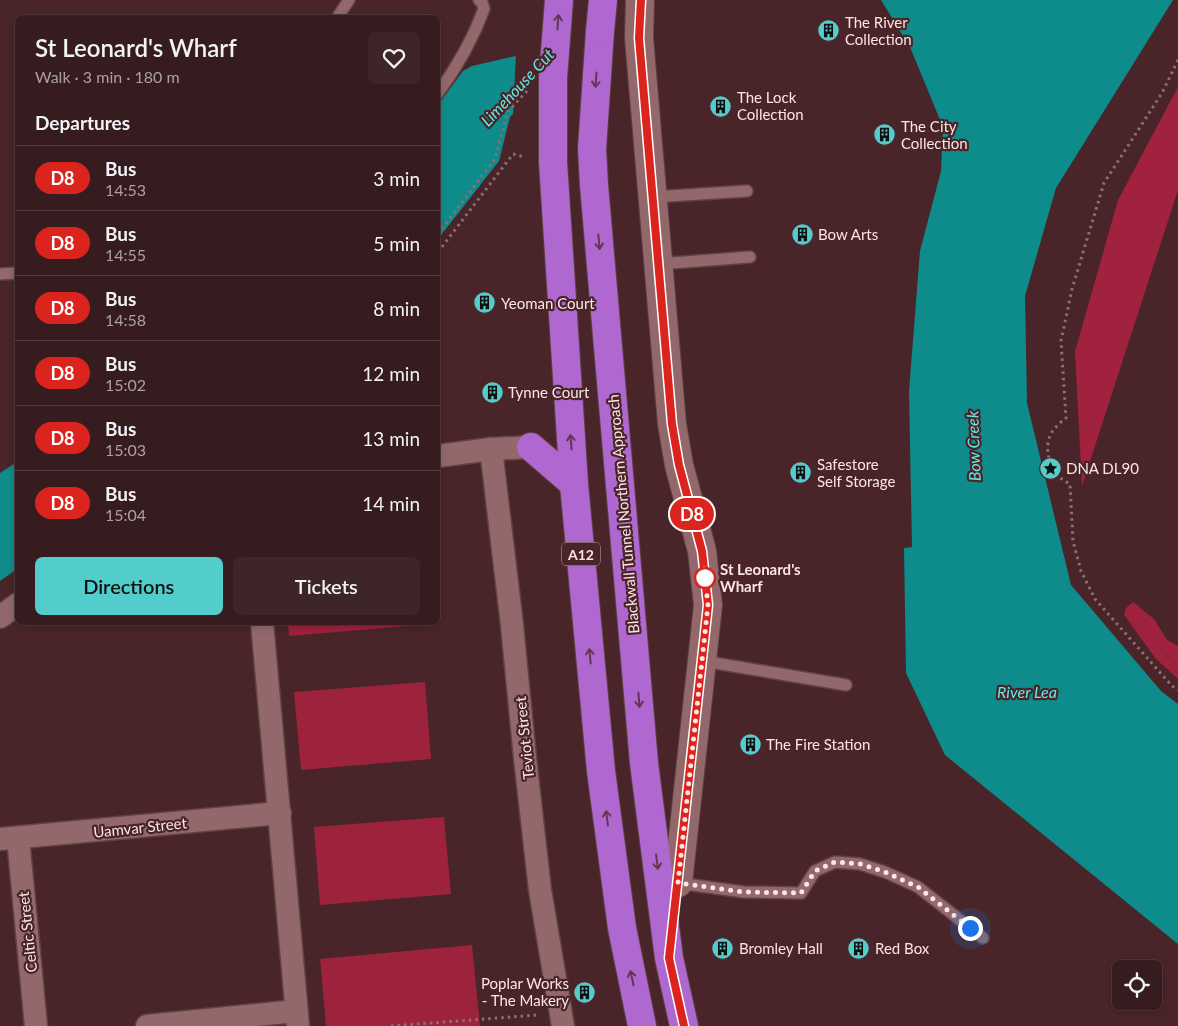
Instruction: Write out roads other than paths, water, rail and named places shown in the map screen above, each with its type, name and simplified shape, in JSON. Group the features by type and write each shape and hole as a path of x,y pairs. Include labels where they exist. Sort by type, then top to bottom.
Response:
{"highway":[{"name":"A12","path":"560,0 554,78 553,162 574,484 601,771 622,928 642,1026"},
{"name":"Blackwall Tunnel Northern Approach","path":"603,0 592,149 644,763 669,958 684,1026"},
{"path":"531,447 574,484"},
{"path":"669,958 678,883"}],"street":[{"path":"640,0 639,38 672,424 679,465 702,551 708,605 678,883"},
{"path":"440,456 531,447"},
{"name":"Teviot Street","path":"491,450 512,625 540,890 562,1020"},
{"path":"0,617 15,606"},
{"path":"147,1026 297,1018 262,625"},
{"name":"Uamvar Street","path":"9,839 280,813"},
{"name":"Celtic Street","path":"9,839 36,1026"}],"lane":[{"path":"339,15 349,0"},
{"path":"440,90 477,29 484,9 482,2 479,0"},
{"path":"652,197 747,191"},
{"path":"658,264 750,257"},
{"path":"0,274 15,273"},
{"path":"703,661 846,685"},
{"path":"678,883 744,892 801,893 815,871 835,862 860,864 885,872 918,887 983,938"}],"water":[{"name":"River Lea","path":"881,0 1173,0 1056,188 1025,296 1027,403 1071,585 1161,691 1178,704 1178,944 945,755 906,673 904,548 912,547 909,391 920,251 941,171 943,127 910,47"},
{"path":"520,55 514,113 510,117 499,161 440,236 440,102 463,71 472,66"},
{"path":"15,463 15,570 0,581 0,473"}],"place":[{"name":"The River Collection","path":"829,31"},
{"name":"The Lock Collection","path":"721,106"},
{"name":"The City Collection","path":"885,135"},
{"name":"Bow Arts","path":"802,234"},
{"name":"Yeoman Court","path":"485,303"},
{"name":"Tynne Court","path":"492,392"},
{"name":"DNA DL90","path":"1050,468"},
{"name":"Safestore Self Storage","path":"801,473"},
{"name":"St Leonard's Wharf","path":"705,578"},
{"name":"The Fire Station","path":"750,744"},
{"name":"Bromley Hall","path":"723,948"},
{"name":"Red Box","path":"859,948"},
{"name":"Poplar Works - The Makery","path":"585,992"}],"water label":[{"name":"Limehouse Cut","path":"517,87"},
{"name":"Bow Creek","path":"973,446"}]}
